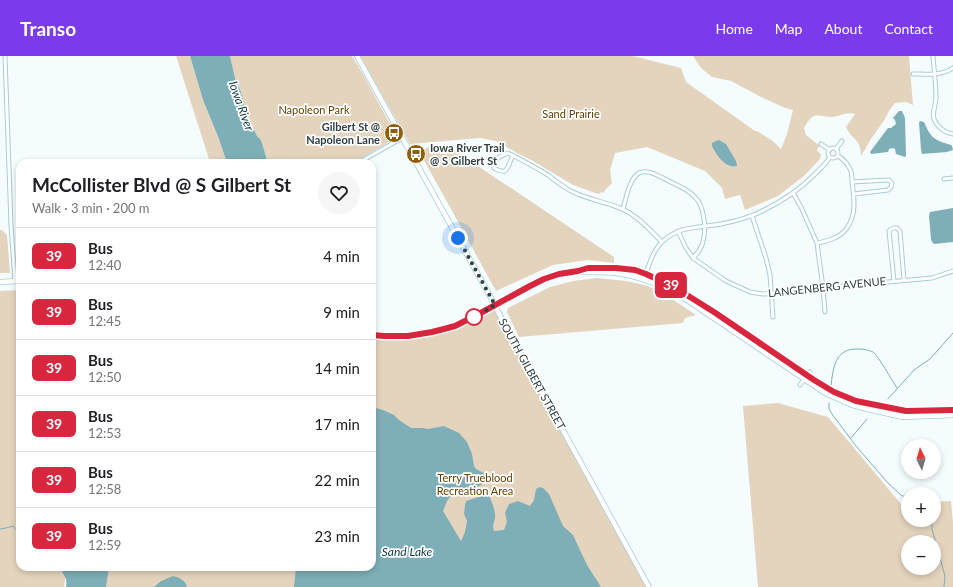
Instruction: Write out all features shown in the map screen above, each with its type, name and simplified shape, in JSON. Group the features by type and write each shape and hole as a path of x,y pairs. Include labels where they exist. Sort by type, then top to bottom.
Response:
{"main road":[{"name":"SOUTH GILBERT STREET","path":"357,56 649,587"},
{"path":"376,335 408,336 455,326 530,286 559,274 578,271 645,276 684,298 834,392 856,401 906,411 953,410"},
{"path":"0,282 16,281"},
{"path":"807,375 825,393 852,404 876,411 902,417 953,415"}],"street":[{"path":"4,56 11,210 16,269"},
{"path":"933,56 936,98 934,119 942,130 953,134"},
{"path":"913,74 943,73 953,68"},
{"path":"365,159 402,138"},
{"path":"821,144 830,150 832,148 836,149 842,141"},
{"path":"817,243 831,240 841,234 847,228 853,216 855,203 851,171 845,161 838,156 836,149"},
{"path":"645,276 653,254 662,242 678,231 687,228 724,223 752,216 772,206 803,186 830,157 830,150"},
{"path":"513,155 505,171 502,172 494,168 493,164 495,160 508,153 513,155 574,192 623,209 639,219 662,242"},
{"path":"830,157 833,158 838,156"},
{"path":"623,209 634,177 642,172 654,174 688,190 701,205 704,226 703,243 699,252 693,258"},
{"path":"944,179 953,178"},
{"path":"852,182 889,180 892,183 888,190 854,194"},
{"path":"793,193 801,206 817,243 825,312"},
{"path":"752,216 770,275 773,316"},
{"path":"894,281 889,231 894,228 898,228 900,231 904,280"},
{"name":"LANGENBERG AVENUE","path":"678,231 686,248 693,258 726,281 750,292 764,294 787,293 823,288 932,278 953,271"},
{"path":"800,385 807,375"}],"green space":[{"path":"176,56 190,56 203,100 226,159 209,159"},
{"name":"Napoleon Park","path":"230,56 352,56 397,137 360,159 267,159 261,140 257,136 248,117 240,89 236,82"},
{"name":"Sand Prairie","path":"360,56 633,56 681,68 686,82 755,131 773,141 781,149 787,134 793,110 759,96 731,81 712,77 701,68 693,56 909,56 913,105 906,102 895,103 861,156 860,146 848,132 846,127 855,114 849,113 830,117 818,115 812,117 804,128 806,135 820,146 817,151 821,154 820,159 805,175 778,196 745,210 740,195 725,199 722,188 705,171 647,147 615,153 610,170 612,183 604,193 602,192 598,194 573,185 496,141 480,138 410,144"},
{"path":"430,147 451,148 614,257 614,263 588,260 553,265 496,291 419,151"},
{"path":"0,230 7,235 10,273 0,273"},
{"path":"597,278 626,281 648,286 669,297 696,315 685,318 683,323 519,337 507,312 508,308 550,287 573,281"},
{"path":"16,290 16,571 66,571 64,587 0,587 0,291"},
{"name":"Terry Trueblood Recreation Area","path":"495,305 649,587 104,587 108,571 376,571 376,335 395,337 444,329"},
{"path":"778,403 828,417 901,504 901,527 941,527 941,502 951,501 953,523 953,587 758,587 743,406"}],"water":[{"name":"Iowa River","path":"190,56 230,56 236,82 240,89 248,117 257,136 261,140 267,159 226,159 203,100"},
{"path":"899,111 902,111 905,118 906,156 896,154 895,149 893,148 889,149 888,152 871,154 870,152 888,128 891,128 896,124 893,118"},
{"path":"920,121 924,122 934,138 951,145 953,150 947,152 922,154"},
{"path":"719,140 726,144 736,161 737,166 725,163 716,153 712,143"},
{"path":"953,208 953,242 934,244 931,239 930,212"},
{"name":"Sand Lake","path":"376,408 394,415 411,428 428,429 444,426 459,433 467,442 472,454 474,466 476,469 486,474 488,478 483,484 469,491 450,497 447,501 443,511 461,541 465,532 467,521 464,514 466,501 488,494 495,512 493,526 494,531 504,530 507,522 505,513 509,504 518,501 530,506 534,500 536,489 540,487 549,494 563,526 573,535 587,565 601,587 294,587 296,571 376,571"},
{"path":"62,571 108,571 106,587 66,587 66,579"},
{"path":"173,576 182,580 187,587 154,587 161,581"}],"waterway":[{"path":"888,399 914,370 930,359 953,333"},
{"path":"831,386 834,366 840,356 844,352 860,349 870,351 875,354 897,388"},
{"path":"829,403 829,409 832,414 856,446 887,482 901,495"},
{"path":"851,438 867,419"},
{"path":"0,529 13,526 16,529"},
{"path":"932,527 945,576 944,587"}],"bus line":[{"name":"39","path":"376,335 395,337 420,335 455,326 544,279 559,274 588,268 602,267 635,270 661,280 674,287 834,392 856,401 906,411 953,410"}],"place":[{"name":"Gilbert St @ Napoleon Lane","path":"394,133"},
{"name":"Iowa River Trail @ S Gilbert St","path":"416,154"}],"route":[{"path":"458,238 495,305 474,317"}]}
